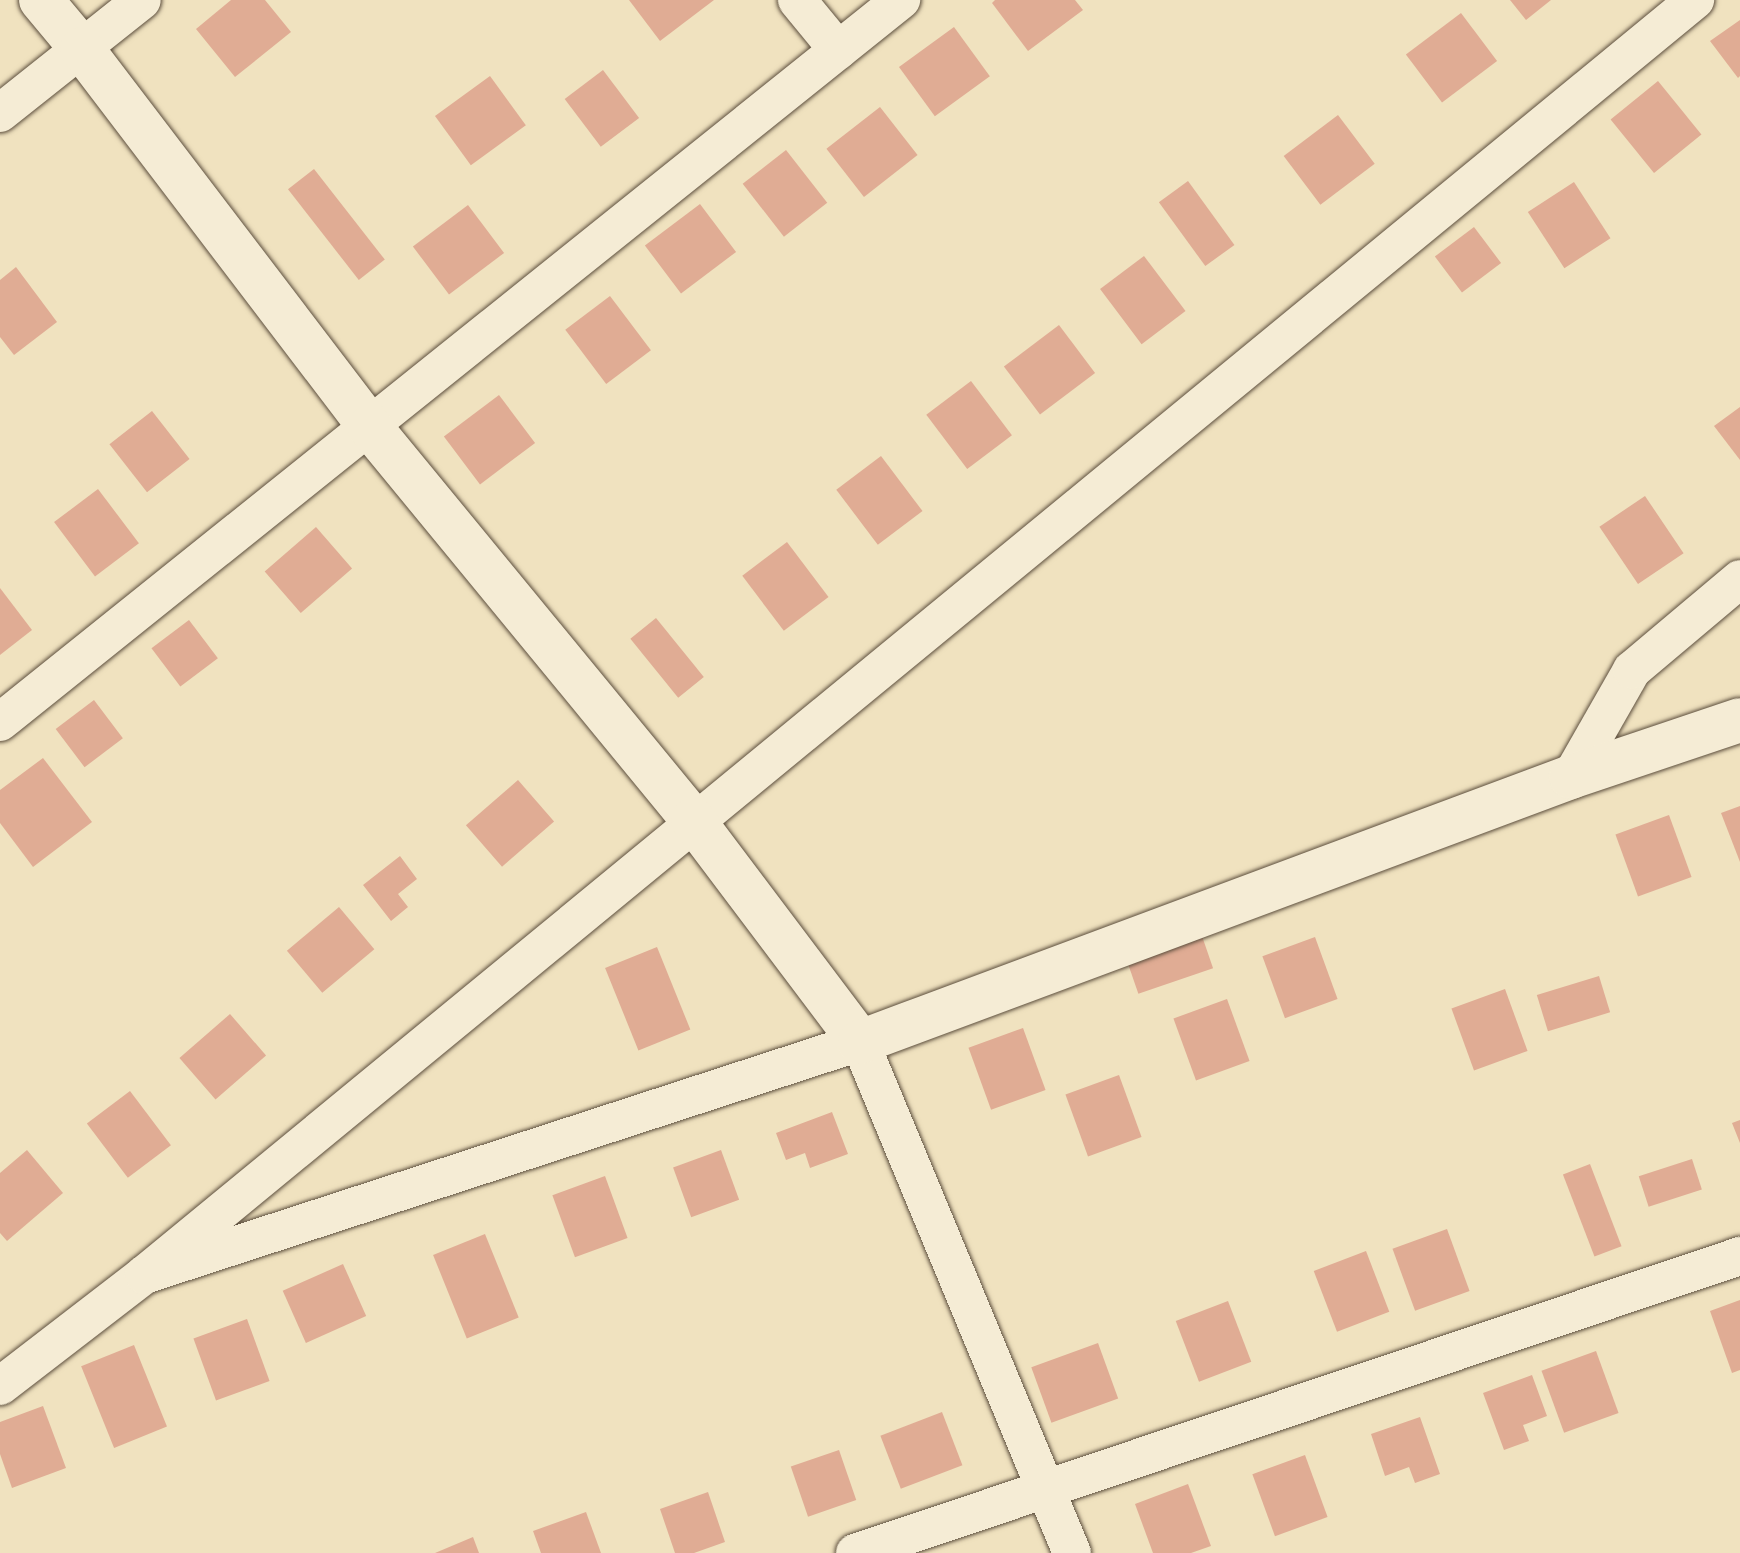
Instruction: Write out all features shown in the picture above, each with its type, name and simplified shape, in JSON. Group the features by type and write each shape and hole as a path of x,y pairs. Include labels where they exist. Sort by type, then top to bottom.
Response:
{"street":[{"path":"41,0 82,49 370,427 693,820 860,1042 1072,1553"},
{"path":"0,113 142,0"},
{"path":"797,0 838,50"},
{"path":"0,722 901,0"},
{"path":"0,1386 144,1275 693,820 1695,0"},
{"path":"1571,777 1632,670 1740,579"},
{"path":"144,1275 860,1042 1571,777 1740,720"},
{"path":"855,1553 1044,1487 1740,1256"}],"building":[{"path":"231,0 265,0 291,32 235,77 196,29"},
{"path":"629,0 714,0 660,41"},
{"path":"995,0 1075,0 1083,10 1028,51 992,3"},
{"path":"1510,0 1551,0 1526,20"},
{"path":"1461,13 1497,61 1442,102 1406,55"},
{"path":"1740,20 1740,76 1738,78 1710,41"},
{"path":"954,27 990,76 935,116 899,67"},
{"path":"603,70 639,118 601,147 565,99"},
{"path":"490,76 526,125 471,165 435,116"},
{"path":"1658,81 1701,135 1654,173 1611,119"},
{"path":"880,107 918,155 864,197 826,149"},
{"path":"1338,115 1375,164 1320,205 1284,156"},
{"path":"786,150 827,203 784,237 743,184"},
{"path":"314,169 385,260 359,280 288,189"},
{"path":"1188,181 1234,245 1205,266 1159,202"},
{"path":"1574,182 1610,238 1564,268 1528,212"},
{"path":"700,204 736,252 681,293 645,246"},
{"path":"468,205 504,253 449,294 413,247"},
{"path":"1474,227 1501,263 1462,292 1435,256"},
{"path":"1144,256 1186,311 1142,344 1100,289"},
{"path":"16,267 57,322 14,355 0,337 0,280"},
{"path":"610,296 651,350 606,384 565,330"},
{"path":"1059,325 1095,373 1040,414 1004,367"},
{"path":"971,381 1012,435 967,469 926,415"},
{"path":"499,395 535,443 480,484 444,437"},
{"path":"1740,407 1740,460 1714,426"},
{"path":"152,411 190,459 147,492 109,444"},
{"path":"881,456 923,511 878,545 836,490"},
{"path":"98,489 139,543 95,576 54,522"},
{"path":"1645,496 1684,553 1638,584 1599,527"},
{"path":"316,527 352,569 301,613 265,572"},
{"path":"787,542 829,597 784,631 742,576"},
{"path":"0,588 32,630 0,655"},
{"path":"656,618 704,677 678,698 630,639"},
{"path":"189,620 218,658 180,687 151,648"},
{"path":"94,700 123,738 85,767 56,729"},
{"path":"43,758 92,822 33,867 0,823 0,790"},
{"path":"518,780 554,822 502,867 466,825"},
{"path":"1740,806 1740,862 1721,813"},
{"path":"1669,815 1692,877 1638,897 1615,834"},
{"path":"400,856 417,879 398,894 408,907 391,921 363,885"},
{"path":"339,907 374,949 322,993 287,951"},
{"path":"1202,936 1213,968 1138,994 1127,962"},
{"path":"1315,937 1338,999 1285,1018 1262,956"},
{"path":"657,947 690,1030 638,1050 605,968"},
{"path":"1599,976 1610,1012 1548,1031 1537,995"},
{"path":"1505,989 1528,1051 1474,1071 1451,1008"},
{"path":"1227,999 1250,1061 1196,1081 1173,1018"},
{"path":"230,1014 266,1056 216,1099 179,1058"},
{"path":"1023,1028 1046,1090 991,1110 968,1048"},
{"path":"1119,1075 1142,1137 1088,1157 1065,1094"},
{"path":"130,1091 171,1145 128,1178 87,1123"},
{"path":"832,1112 848,1154 810,1168 805,1153 786,1160 776,1133"},
{"path":"1740,1120 1740,1143 1732,1123"},
{"path":"27,1150 63,1193 7,1241 0,1233 0,1173"},
{"path":"721,1150 739,1200 691,1217 673,1167"},
{"path":"1692,1159 1702,1189 1649,1207 1639,1176"},
{"path":"1590,1164 1622,1246 1594,1257 1563,1174"},
{"path":"605,1176 628,1238 575,1257 552,1195"},
{"path":"1447,1229 1470,1291 1415,1311 1392,1249"},
{"path":"485,1234 519,1317 467,1338 433,1255"},
{"path":"1366,1251 1389,1312 1337,1332 1314,1271"},
{"path":"343,1264 366,1316 306,1343 283,1291"},
{"path":"1740,1300 1740,1370 1732,1373 1710,1311"},
{"path":"1228,1301 1251,1362 1199,1382 1176,1321"},
{"path":"247,1319 270,1381 216,1401 193,1338"},
{"path":"1098,1343 1118,1398 1051,1423 1031,1367"},
{"path":"134,1345 167,1427 114,1448 81,1366"},
{"path":"1596,1351 1619,1413 1564,1433 1541,1371"},
{"path":"1532,1375 1547,1416 1523,1425 1529,1441 1504,1450 1483,1393"},
{"path":"43,1406 66,1468 12,1488 0,1454 0,1422"},
{"path":"942,1412 962,1465 901,1489 880,1436"},
{"path":"1420,1417 1440,1474 1415,1483 1409,1467 1385,1476 1371,1434"},
{"path":"839,1450 856,1500 808,1517 791,1467"},
{"path":"1305,1455 1328,1517 1275,1536 1252,1474"},
{"path":"1188,1484 1211,1546 1191,1553 1153,1553 1135,1504"},
{"path":"708,1492 725,1542 694,1553 675,1553 660,1509"},
{"path":"586,1512 601,1553 541,1553 533,1531"},
{"path":"473,1537 479,1553 435,1553"}]}
